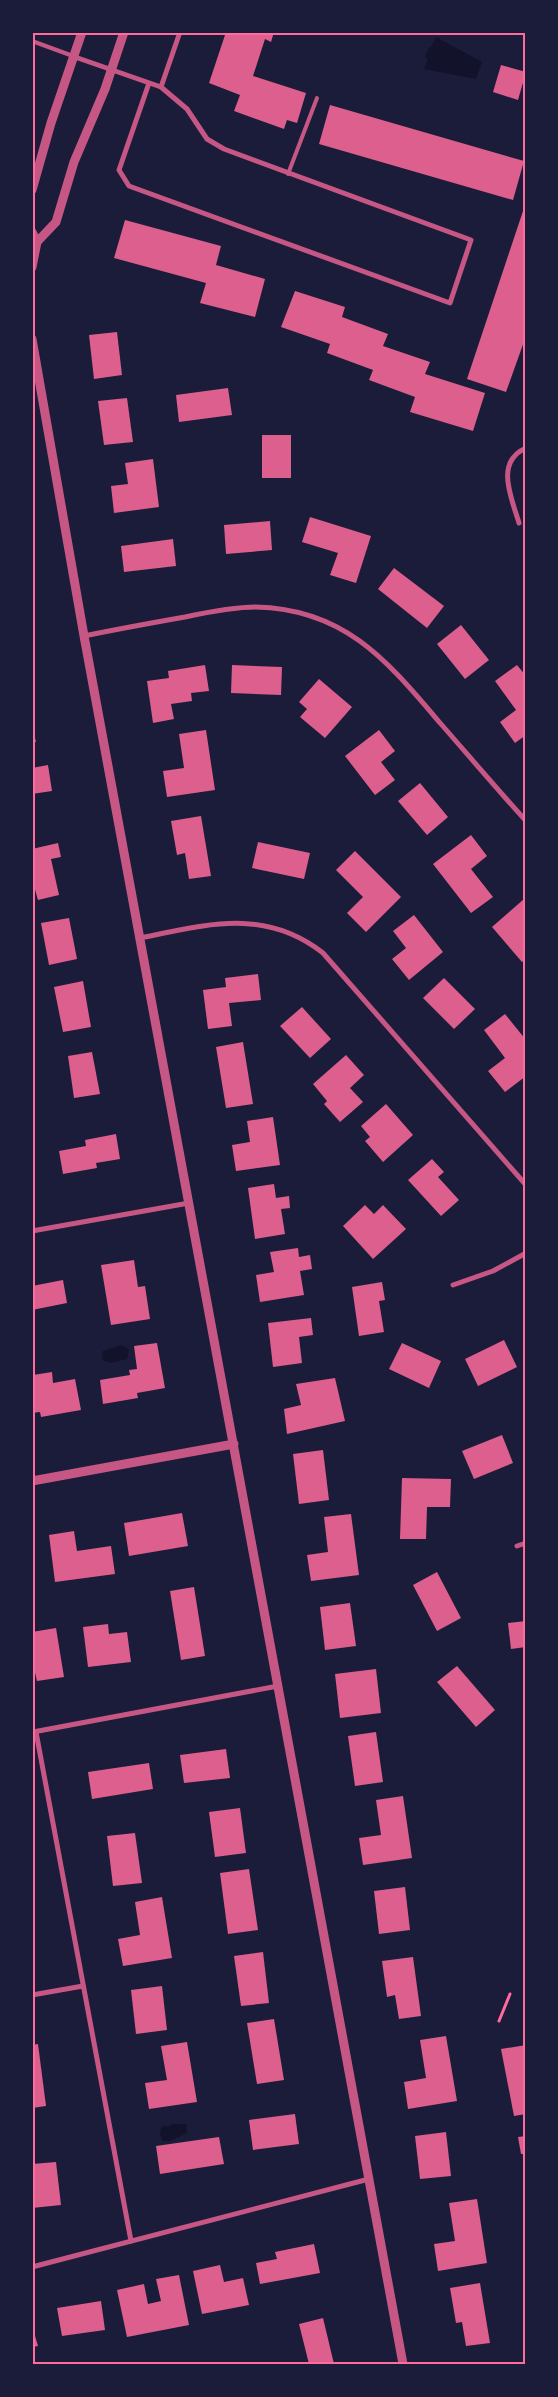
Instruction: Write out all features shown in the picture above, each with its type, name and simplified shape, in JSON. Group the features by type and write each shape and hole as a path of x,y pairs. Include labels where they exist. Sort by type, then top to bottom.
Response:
{"street":[{"path":"32,190 51,123 82,32"},
{"path":"35,241 56,222 74,162 112,70 124,32"},
{"path":"161,87 180,32"},
{"path":"75,57 161,87 187,109 207,139 232,153 471,240 450,303 129,186 119,170 149,83"},
{"path":"32,232 35,241 32,267"},
{"path":"32,339 84,636 403,2364"},
{"path":"518,523 506,479 509,464 518,451 526,448"},
{"path":"84,636 230,608 266,608 295,612 320,619 344,630 365,643 393,668 526,821"},
{"path":"140,938 234,922 275,927 312,944 323,952 526,1185"},
{"path":"32,1230 189,1203"},
{"path":"454,1285 493,1271 526,1253"},
{"path":"32,1481 234,1444"},
{"path":"517,1546 526,1543"},
{"path":"131,2241 34,1732 278,1686"},
{"path":"32,1995 83,1986"},
{"path":"32,2267 369,2179"}],"lane":[{"path":"32,42 75,57"},
{"path":"288,174 316,98"}],"path":[{"path":"499,2021 510,1994"}],"shaded area":[{"path":"436,37 482,62 476,79 424,69 428,59 425,57"},
{"path":"121,1345 129,1349 127,1359 110,1363 102,1360 103,1351"},
{"path":"173,2124 186,2124 187,2133 170,2141 163,2141 160,2135 161,2128 165,2125 167,2127"}],"building":[{"path":"226,32 274,32 271,42 265,39 253,76 306,93 297,123 287,120 284,129 234,111 240,95 209,83"},
{"path":"501,65 526,72 518,100 493,92"},
{"path":"330,105 524,161 513,200 319,144"},
{"path":"525,205 526,336 506,392 467,379"},
{"path":"125,220 221,246 216,265 265,279 255,317 200,303 206,283 114,258"},
{"path":"295,291 345,307 342,317 388,334 383,346 430,362 425,374 485,393 473,431 410,412 415,397 369,380 373,370 327,353 330,344 281,327"},
{"path":"117,332 122,375 94,379 89,335"},
{"path":"228,388 232,415 179,422 176,395"},
{"path":"127,398 133,442 104,445 98,401"},
{"path":"262,435 291,435 291,478 262,478"},
{"path":"153,459 159,507 114,513 111,486 128,484 125,463"},
{"path":"310,517 371,536 356,583 330,575 338,553 302,542"},
{"path":"270,521 272,550 226,554 224,525"},
{"path":"173,539 176,566 124,572 121,546"},
{"path":"394,568 444,606 427,628 378,589"},
{"path":"461,625 489,660 465,679 437,644"},
{"path":"205,665 209,691 191,693 192,701 171,704 174,719 153,723 147,681 169,678 168,671"},
{"path":"232,665 282,667 281,695 231,693"},
{"path":"517,665 526,676 526,735 515,743 500,722 516,710 495,681"},
{"path":"319,679 352,707 325,738 300,717 307,709 299,702"},
{"path":"32,726 36,742 32,742"},
{"path":"206,730 215,790 167,797 163,771 184,768 179,734"},
{"path":"379,730 395,751 381,762 395,780 375,795 345,756"},
{"path":"48,765 52,791 32,794 32,768"},
{"path":"420,783 448,817 427,835 398,801"},
{"path":"201,816 211,876 189,879 185,853 177,855 171,821"},
{"path":"471,835 487,856 471,869 493,897 471,913 433,864"},
{"path":"258,842 310,853 304,879 252,868"},
{"path":"58,843 61,857 51,859 59,895 38,900 32,879 32,849"},
{"path":"355,851 401,897 366,932 347,913 363,897 336,870"},
{"path":"524,899 526,901 526,959 522,962 492,927"},
{"path":"414,915 443,952 409,980 392,959 406,948 393,931"},
{"path":"69,918 77,959 49,965 41,923"},
{"path":"258,974 261,1000 229,1003 232,1026 208,1029 203,990 226,987 225,978"},
{"path":"444,978 475,1009 454,1029 423,998"},
{"path":"83,981 91,1027 63,1032 54,987"},
{"path":"302,1007 331,1039 310,1058 280,1026"},
{"path":"505,1014 526,1040 526,1076 505,1092 488,1071 505,1058 484,1030"},
{"path":"243,1042 253,1104 226,1108 216,1047"},
{"path":"92,1052 100,1094 74,1098 68,1056"},
{"path":"346,1055 364,1075 350,1088 363,1102 340,1122 324,1104 327,1101 313,1084"},
{"path":"386,1104 413,1135 383,1162 365,1141 370,1137 361,1126"},
{"path":"273,1117 280,1165 236,1171 232,1145 250,1142 247,1121"},
{"path":"116,1134 120,1159 96,1163 97,1168 63,1174 59,1151 86,1146 85,1140"},
{"path":"432,1159 444,1172 438,1177 459,1200 441,1216 408,1180"},
{"path":"274,1184 276,1198 289,1196 290,1208 281,1209 285,1234 255,1239 248,1188"},
{"path":"365,1205 374,1214 383,1205 406,1229 373,1259 343,1226"},
{"path":"298,1248 299,1257 310,1255 312,1269 300,1271 304,1295 260,1302 256,1275 274,1272 270,1252"},
{"path":"134,1260 138,1287 145,1286 150,1319 111,1325 101,1265"},
{"path":"63,1280 67,1303 32,1310 32,1286"},
{"path":"382,1282 385,1300 379,1301 384,1332 359,1336 352,1287"},
{"path":"311,1318 313,1335 299,1337 302,1363 273,1367 268,1323"},
{"path":"504,1340 517,1367 478,1386 465,1359"},
{"path":"157,1343 165,1388 137,1393 138,1398 103,1404 100,1380 130,1375 129,1370 137,1369 134,1346"},
{"path":"402,1343 441,1361 429,1388 389,1369"},
{"path":"52,1372 53,1383 75,1379 81,1410 41,1417 40,1412 32,1413 32,1388 35,1388 33,1375"},
{"path":"335,1378 345,1421 287,1434 284,1409 301,1405 296,1384"},
{"path":"502,1435 513,1463 474,1479 462,1451"},
{"path":"323,1450 329,1500 299,1504 293,1454"},
{"path":"402,1478 451,1479 450,1507 427,1507 426,1539 400,1539"},
{"path":"182,1513 188,1546 129,1556 124,1523"},
{"path":"351,1514 359,1575 311,1581 307,1555 328,1552 324,1517"},
{"path":"74,1531 77,1551 111,1546 115,1574 55,1582 49,1535"},
{"path":"437,1572 461,1618 437,1631 413,1585"},
{"path":"194,1587 205,1656 181,1660 170,1591"},
{"path":"350,1603 356,1646 325,1650 320,1607"},
{"path":"526,1621 526,1647 511,1649 508,1623"},
{"path":"108,1624 109,1634 127,1632 131,1662 88,1667 83,1627"},
{"path":"56,1628 64,1677 37,1681 32,1660 32,1632"},
{"path":"457,1666 495,1710 476,1727 437,1682"},
{"path":"376,1669 381,1713 340,1718 335,1674"},
{"path":"376,1732 383,1782 355,1786 348,1736"},
{"path":"226,1749 230,1778 184,1783 180,1755"},
{"path":"149,1763 153,1789 92,1799 88,1772"},
{"path":"403,1796 412,1858 363,1865 359,1838 381,1835 376,1800"},
{"path":"240,1808 246,1853 215,1857 209,1812"},
{"path":"135,1833 142,1883 113,1886 107,1836"},
{"path":"249,1869 258,1930 228,1934 220,1873"},
{"path":"405,1887 410,1930 379,1934 374,1891"},
{"path":"162,1897 172,1958 123,1966 118,1939 140,1935 135,1902"},
{"path":"263,1952 269,2003 241,2006 234,1956"},
{"path":"413,1957 421,2016 399,2019 395,1995 387,1997 382,1961"},
{"path":"162,1986 167,2030 136,2034 131,1990"},
{"path":"274,2019 284,2080 257,2084 247,2023"},
{"path":"446,2036 457,2101 408,2109 404,2082 426,2078 420,2040"},
{"path":"187,2042 197,2102 149,2109 145,2083 167,2080 161,2046"},
{"path":"38,2044 46,2106 32,2108 32,2045"},
{"path":"526,2045 526,2114 514,2116 501,2049"},
{"path":"295,2114 299,2144 253,2150 249,2120"},
{"path":"446,2132 451,2176 420,2179 415,2136"},
{"path":"526,2136 526,2154 521,2154 518,2137"},
{"path":"219,2137 224,2164 160,2174 156,2146"},
{"path":"56,2162 61,2205 32,2208 32,2164"},
{"path":"477,2199 487,2263 438,2271 434,2244 455,2241 449,2203"},
{"path":"314,2244 320,2273 260,2284 256,2263 277,2259 275,2252"},
{"path":"220,2265 224,2282 243,2278 249,2305 202,2314 193,2271"},
{"path":"179,2275 189,2325 127,2337 117,2290 144,2284 148,2304 161,2301 156,2279"},
{"path":"480,2283 490,2343 466,2346 462,2322 456,2323 450,2288"},
{"path":"101,2301 105,2330 62,2336 57,2308"},
{"path":"323,2318 334,2364 309,2364 299,2324"},
{"path":"32,2326 38,2346 32,2347"}]}
